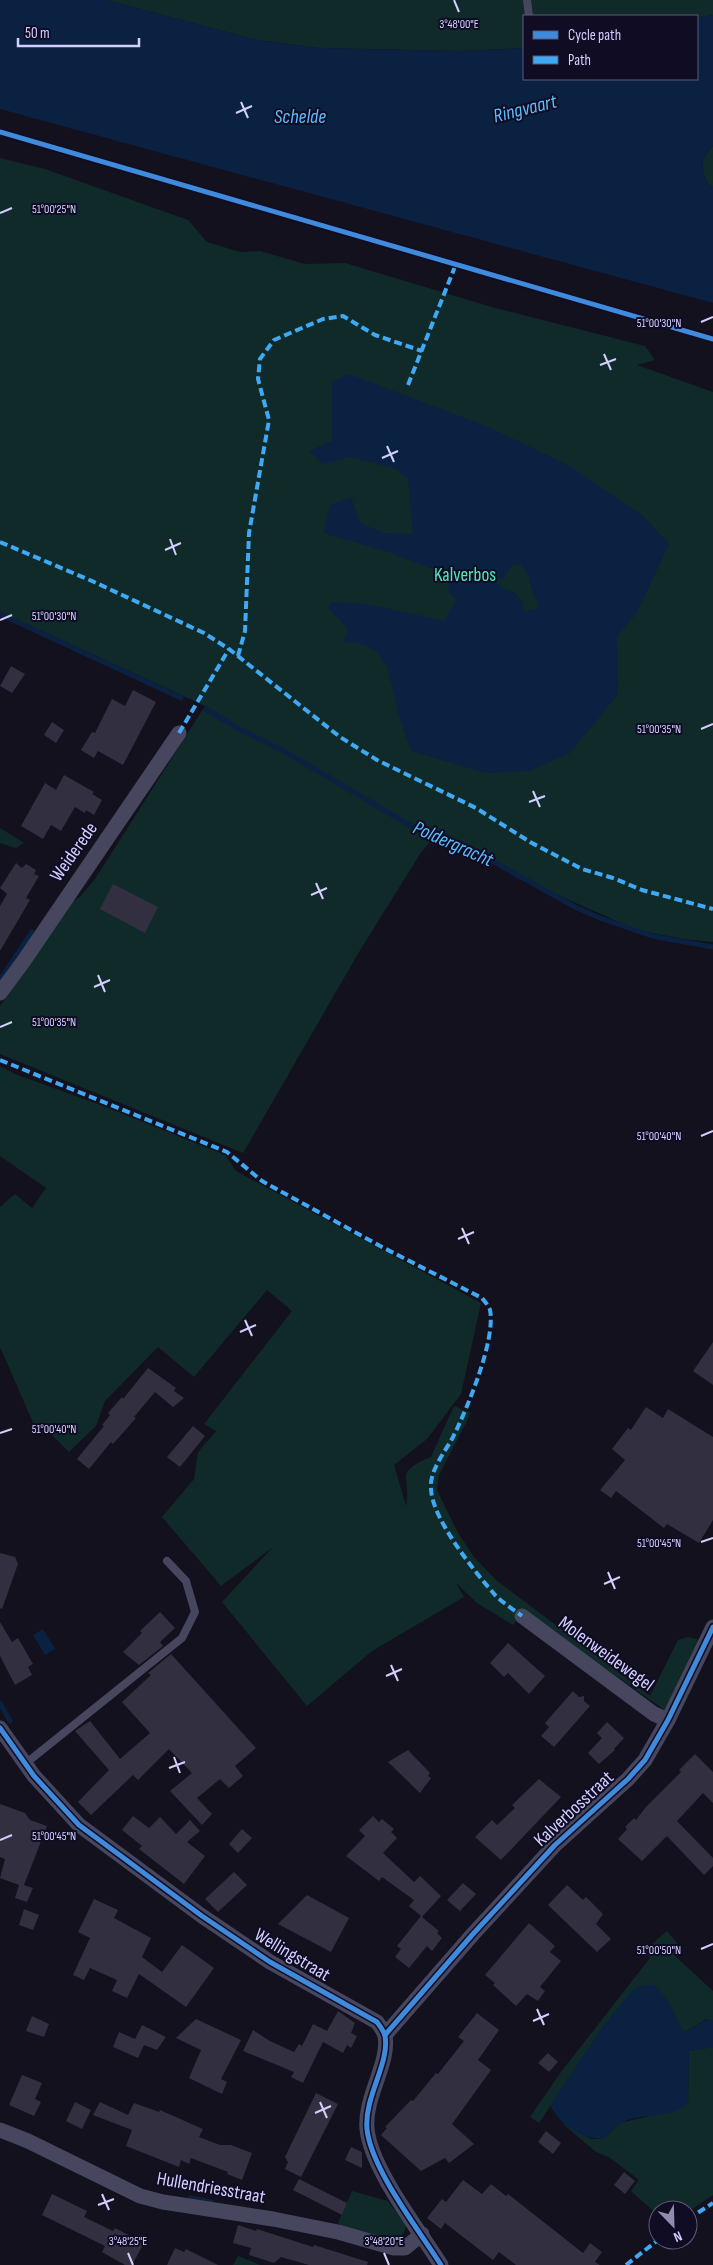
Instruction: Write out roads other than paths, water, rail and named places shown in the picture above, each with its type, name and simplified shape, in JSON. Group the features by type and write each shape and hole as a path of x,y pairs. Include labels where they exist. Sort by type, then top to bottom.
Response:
{"street":[{"name":"Weiderede","path":"0,993 180,733"},
{"name":"Molenweidewegel","path":"522,1616 654,1714 668,1720"},
{"name":"Kalverbosstraat","path":"385,2035 473,1934 555,1845 628,1779 645,1760 668,1720 713,1627"},
{"name":"Wellingstraat","path":"0,1728 44,1788 79,1825 202,1916 270,1962 377,2022 385,2035"},
{"path":"385,2035 382,2058 367,2112 367,2130 372,2153 396,2195 441,2265"},
{"name":"Hullendriesstraat","path":"0,2130 28,2141 140,2196 162,2202 338,2232 394,2248 405,2248 422,2234"}],"lane":[{"path":"527,0 529,15"},
{"path":"25,1764 182,1638 195,1612 186,1581 167,1560"}],"water":[{"name":"Schelde","path":"0,0 106,0 257,40 319,48 457,51 523,48 523,80 698,80 698,18 713,15 713,146 703,160 703,169 708,185 713,187 713,303 0,109"},
{"path":"349,374 486,426 570,466 643,516 669,544 636,614 617,636 618,694 570,753 529,771 486,773 411,751 399,716 387,666 376,651 360,643 343,642 348,629 328,609 331,602 367,604 444,621 457,599 449,593 448,575 388,552 324,533 330,505 351,497 360,523 384,533 413,534 408,478 394,468 350,457 323,464 309,451 332,441 332,382","holes":["515,564 521,565 530,577 538,608 525,612 523,609 524,605 517,595 497,583 498,579 504,578 510,567"]},
{"path":"43,1629 55,1649 45,1655 33,1635"},
{"path":"655,1985 658,1988 685,2032 708,2019 713,2021 713,2047 689,2051 688,2103 682,2108 674,2112 621,2123 604,2139 579,2134 559,2119 550,2105 603,2027 635,1988"}],"waterway":[{"name":"Poldergracht","path":"0,614 181,698"},
{"name":"Poldergracht","path":"206,709 241,730 284,751 421,832 437,836 485,857 575,907 652,936 713,947"},
{"path":"0,980 32,932"},
{"path":"0,1703 10,1721"},
{"path":"190,2198 211,2202"}],"water label":[{"name":"Ringvaart","path":"525,109"}],"park label":[{"name":"Kalverbos","path":"465,575"}]}
